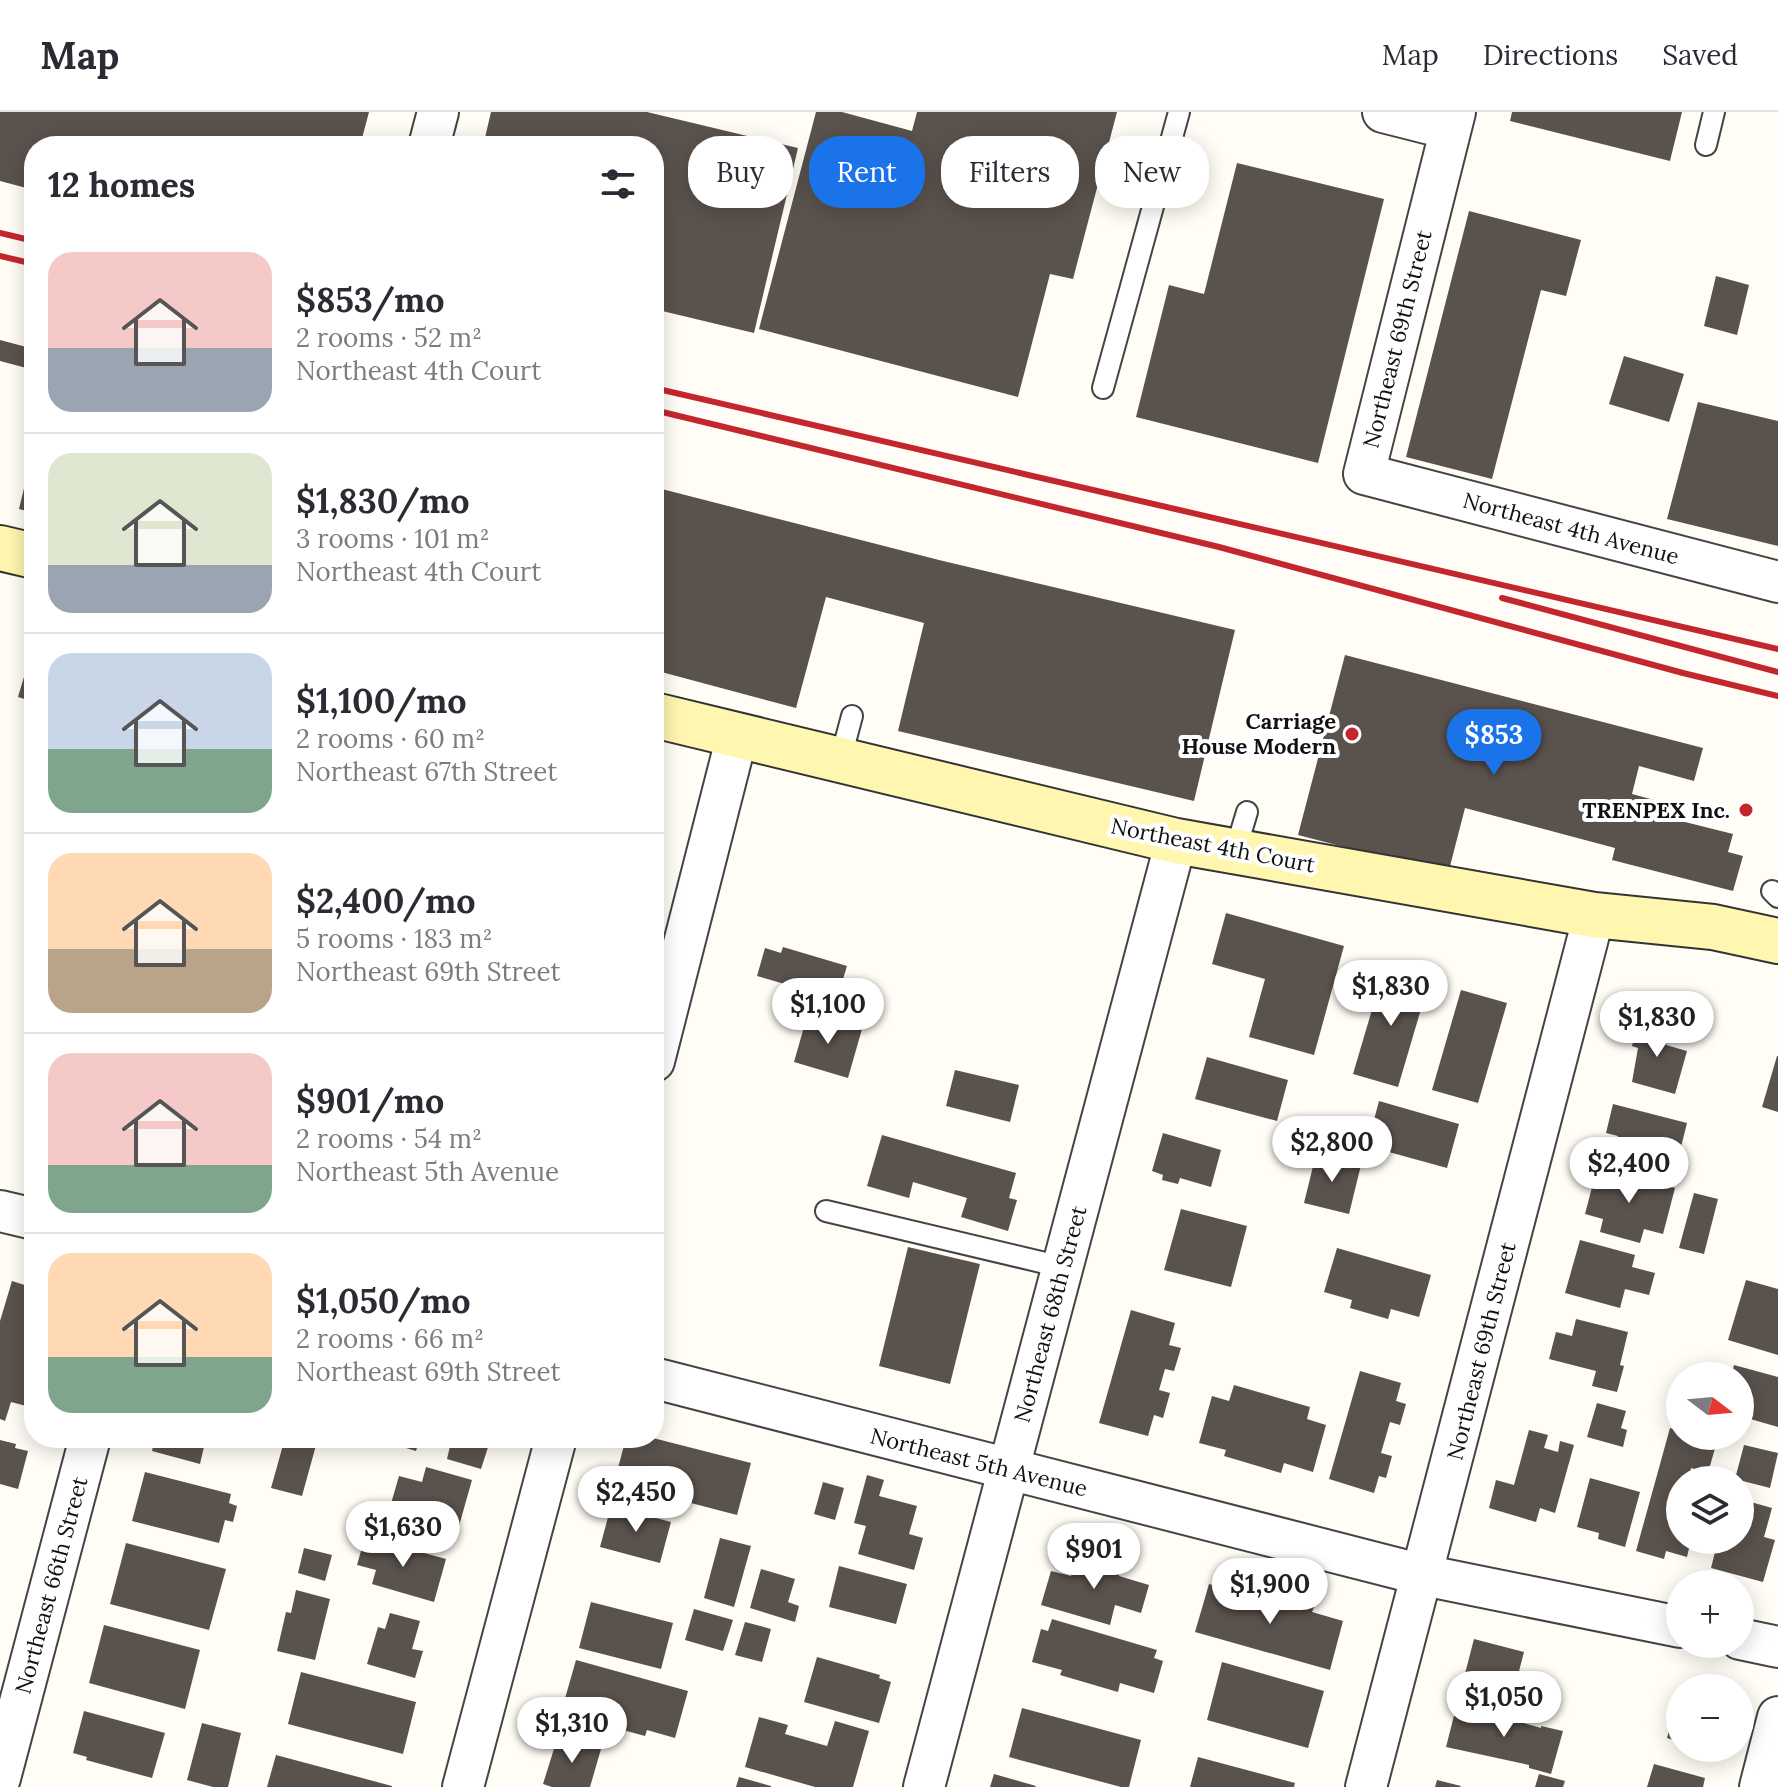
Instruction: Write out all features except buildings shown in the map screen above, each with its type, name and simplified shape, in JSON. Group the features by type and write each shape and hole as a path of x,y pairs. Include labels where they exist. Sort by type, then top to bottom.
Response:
{"street":[{"path":"432,136 438,112"},
{"path":"1383,112 1452,121"},
{"name":"Northeast 69th Street","path":"1364,474 1452,121"},
{"name":"Northeast 4th Avenue","path":"1364,474 1778,582"},
{"path":"0,548 24,554"},
{"name":"Northeast 4th Court","path":"664,718 1176,841 1241,832 1594,915 1713,927 1778,941"},
{"path":"664,1022 737,736"},
{"name":"Northeast 68th Street","path":"924,1787 1176,841"},
{"name":"Northeast 69th Street","path":"1366,1787 1594,915"},
{"path":"0,1211 24,1217"},
{"name":"Northeast 5th Avenue","path":"664,1381 1423,1575 1666,1624"},
{"name":"Northeast 66th Street","path":"0,1778 87,1448"},
{"path":"463,1787 553,1448"},
{"path":"1754,1642 1778,1647"},
{"path":"1760,1787 1778,1717"}],"lane":[{"path":"1103,388 1179,112"},
{"path":"1706,145 1714,112"},
{"path":"840,761 852,716"},
{"path":"826,1211 1062,1267"}],"railway":[{"path":"0,233 24,239"},
{"path":"0,256 24,262"},
{"path":"664,390 1778,649"},
{"path":"664,412 1219,547 1778,696"},
{"path":"1502,598 1778,672"}],"place":[{"name":"Carriage House Modern","path":"1352,734"},
{"name":"TRENPEX Inc.","path":"1746,810"}]}
